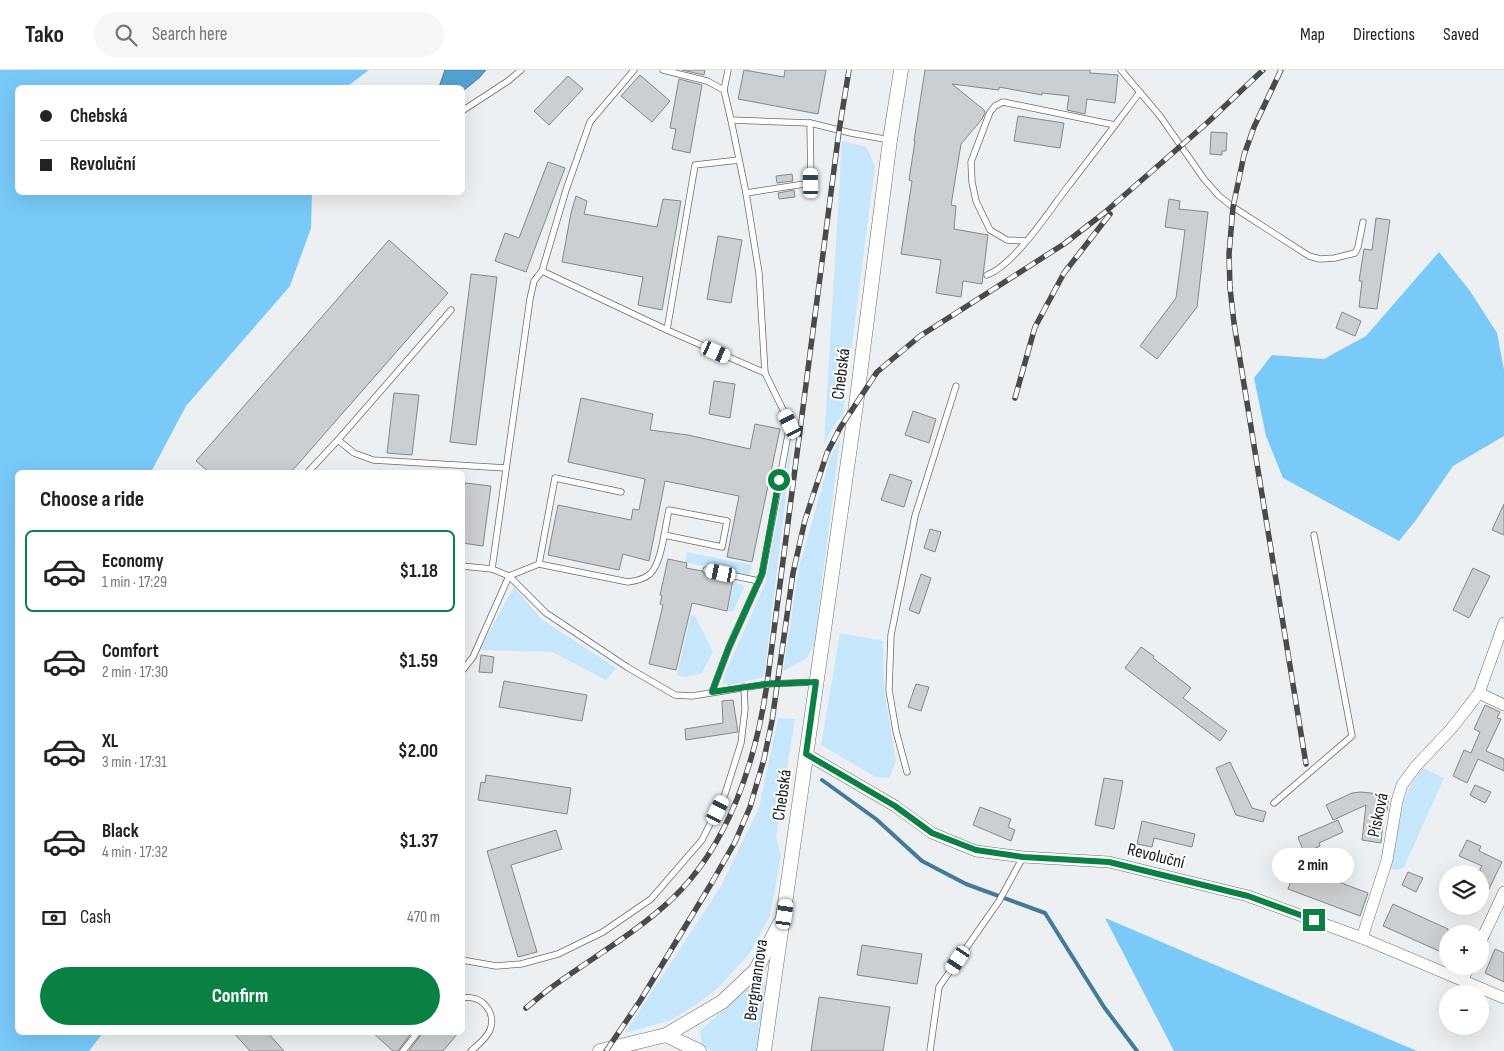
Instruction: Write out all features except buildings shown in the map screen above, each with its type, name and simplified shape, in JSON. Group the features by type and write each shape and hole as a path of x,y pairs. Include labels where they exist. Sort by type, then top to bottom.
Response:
{"street":[{"name":"Chebská","path":"785,914 901,70"},
{"name":"Písková","path":"1362,938 1387,860 1397,801 1402,786 1416,766 1451,729 1479,693 1504,623"},
{"path":"1479,693 1504,705"},
{"name":"Revoluční","path":"806,754 895,806 932,833 976,850 1023,857 1109,862 1248,896 1362,938 1504,998"},
{"path":"1488,925 1504,892"},
{"path":"600,1051 626,1048 666,1035 722,1002 756,970 785,914"},
{"name":"Bergmannova","path":"764,1051 785,914"},
{"path":"1463,980 1465,975"},
{"path":"666,1035 699,1051"}],"lane":[{"path":"465,109 508,81 521,70"},
{"path":"492,569 534,281 542,271 566,190 590,122 634,70"},
{"path":"663,70 707,81 724,90"},
{"path":"712,692 729,647 759,581 790,424 765,373 758,273 746,193 724,90 728,70"},
{"path":"1121,70 1182,145 1204,179 1219,196 1309,256 1335,258 1355,253 1363,222"},
{"path":"987,275 1008,263 1140,92"},
{"path":"1026,241 1007,240 990,230 976,201 972,182 971,162 990,112 995,106 1003,102 1115,125"},
{"path":"731,120 810,123 845,132 890,140"},
{"path":"746,193 811,183 810,123"},
{"path":"667,330 695,165 739,160"},
{"path":"542,271 667,330 765,373"},
{"path":"310,470 451,310"},
{"path":"907,772 896,731 889,690 891,635 915,516 956,386"},
{"path":"338,440 354,453 373,460 506,468"},
{"path":"539,564 556,478 621,492"},
{"path":"465,667 473,657 509,576 539,564 628,582 638,580 647,576 656,566 669,510 727,521 722,547 664,535"},
{"path":"1274,803 1352,736 1314,535"},
{"path":"465,566 492,569 509,576 546,613 675,695 692,696 777,683 816,682"},
{"path":"706,570 759,581"},
{"path":"465,961 496,966 521,964 558,954 603,932 651,898 702,840 725,794 741,743 745,709 744,687"},
{"path":"930,1051 939,987 999,901 1023,857"},
{"path":"465,998 470,997 481,1001 491,1013 491,1028 482,1041 471,1051"},
{"path":"403,1051 416,1035"}],"shaded area":[{"path":"0,70 369,70 349,85 15,85 15,195 312,195 311,228 290,286 186,406 152,470 15,470 15,1035 101,1035 89,1051 0,1051"},
{"path":"445,70 486,70 465,89 465,85 440,85"},
{"path":"842,141 866,147 875,166 843,414 834,425 824,445"},
{"path":"1439,252 1470,291 1497,333 1504,370 1504,436 1453,466 1416,520 1399,541 1283,478 1266,436 1254,378 1272,355 1324,359 1366,336"},
{"path":"793,436 764,677 730,685 723,683 725,673 765,584"},
{"path":"840,440 814,645 807,658 783,671 799,568 831,455"},
{"path":"687,552 752,565 749,576 685,562"},
{"path":"734,583 745,585 733,612 728,611"},
{"path":"514,587 541,619 616,668 606,680 552,652 479,650"},
{"path":"691,615 695,616 713,652 701,674 686,677 677,675"},
{"path":"840,633 883,641 884,690 896,761 889,778 876,777 821,745"},
{"path":"778,718 795,719 776,837 781,856 770,916 749,954 718,988 671,1020 625,1033 721,886 759,808"},
{"path":"1423,768 1444,778 1404,867 1393,870 1389,868 1405,797"},
{"path":"1105,918 1110,920 1417,1051 1174,1051"},
{"path":"759,977 766,985 758,1051 712,1051 702,1044 700,1031"}],"waterway":[{"path":"822,780 876,819 922,861 966,884 1045,913 1104,1007 1137,1051"}],"railway":[{"path":"526,1008 555,985 631,932 672,899 692,877 709,853 737,800 747,771 756,742 767,684 839,131 849,70"},
{"path":"606,1051 640,1001 711,884 735,842 750,807 764,759 772,721 793,573 805,520 827,453 840,428 877,372 920,336 1064,244 1104,213 1207,123 1263,70"},
{"path":"1281,70 1254,127 1244,155 1233,207 1229,254 1230,288 1234,323 1306,764"},
{"path":"1015,398 1035,327 1064,273 1110,214"}],"route":[{"path":"779,480 762,574 729,647 712,692 777,683 816,682 806,754 895,806 932,833 976,850 1023,857 1109,862 1248,896 1314,920"}]}
